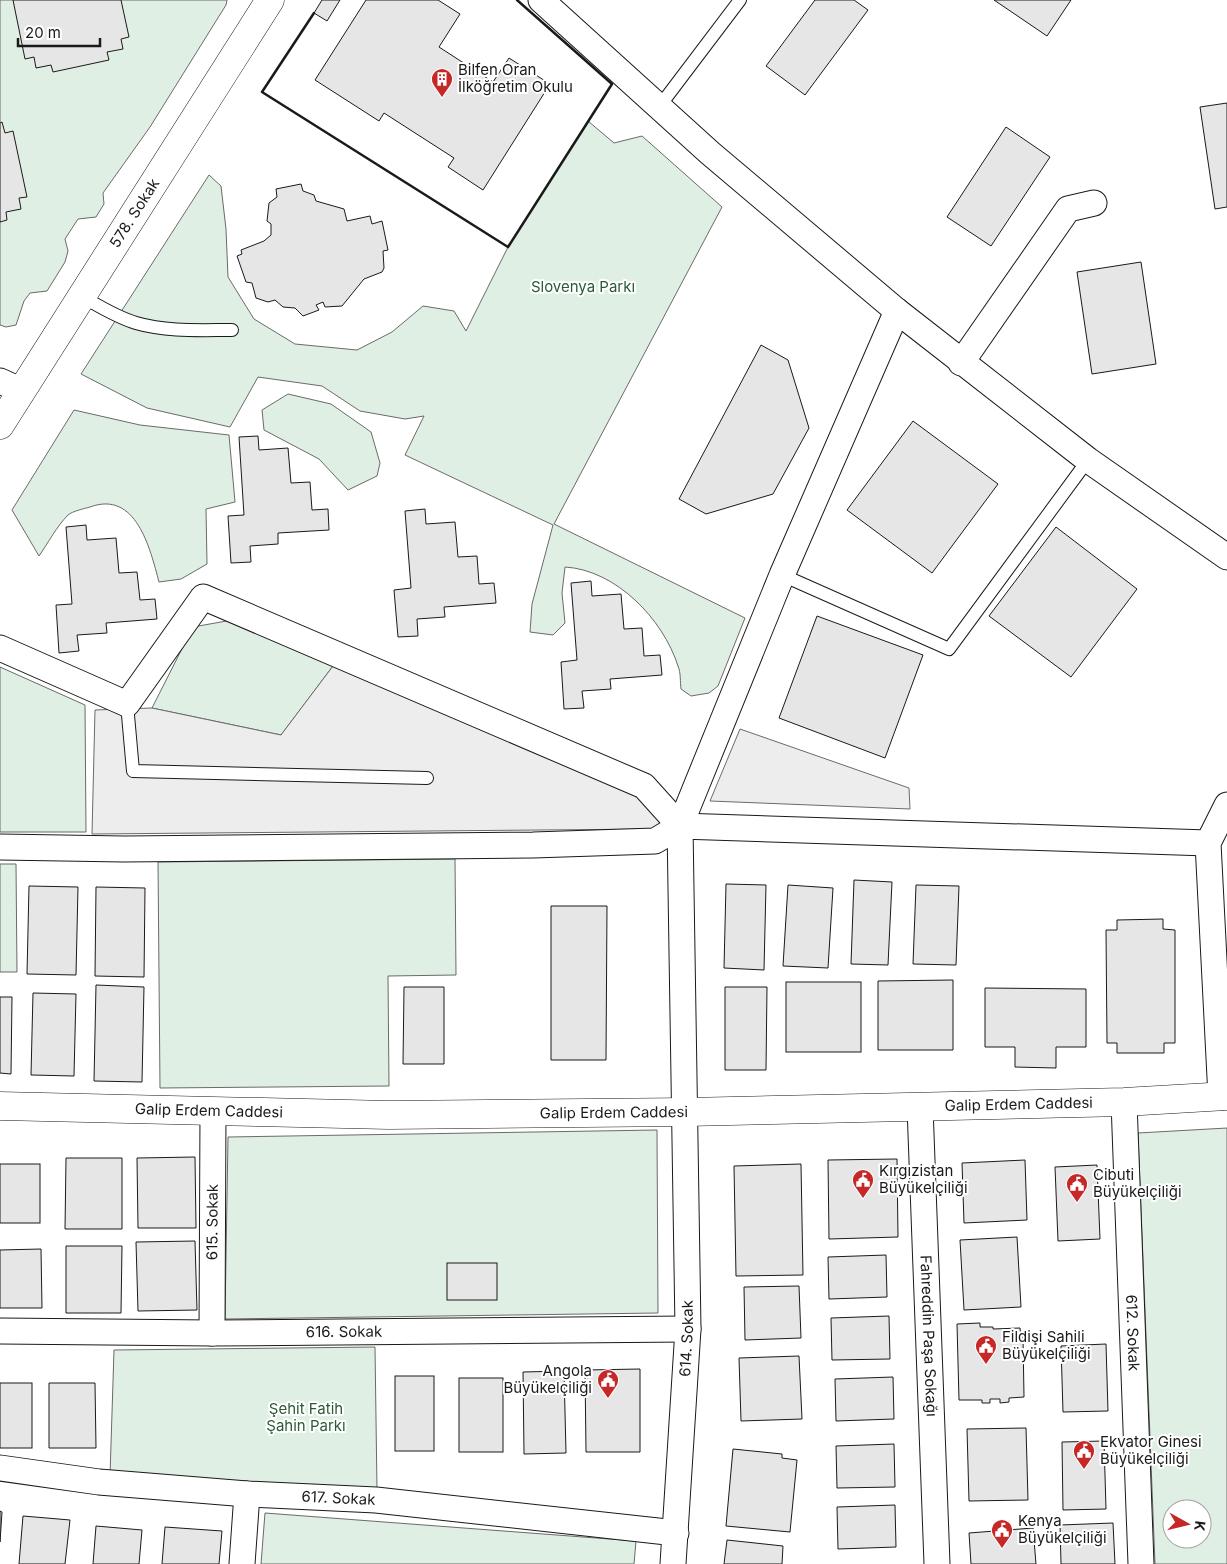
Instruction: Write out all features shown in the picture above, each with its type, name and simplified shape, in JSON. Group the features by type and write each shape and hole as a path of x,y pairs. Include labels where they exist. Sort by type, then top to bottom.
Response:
{"main road":[{"name":"578. Sokak","path":"1,421 11,386 81,296 270,0"},
{"name":"Galip Erdem Caddesi","path":"0,1106 389,1115 686,1112 1124,1102 1224,1096"}],"street":[{"path":"541,0 710,153 961,363 1088,460 1227,557"},
{"path":"961,363 1068,209 1094,203"},
{"path":"680,826 782,575 897,311"},
{"path":"0,648 127,704 202,597 644,786 680,826"},
{"path":"1224,1096 1208,843 1227,805"},
{"path":"0,847 124,849 542,845 655,841 680,826 1208,843"},
{"name":"614. Sokak","path":"673,1564 688,1329 680,826"},
{"name":"612. Sokak","path":"1124,1102 1141,1564"},
{"name":"Fahreddin Paşa Sokağı","path":"920,1106 937,1564"},
{"name":"615. Sokak","path":"212,1111 212,1333"},
{"name":"616. Sokak","path":"0,1331 212,1333 688,1329"},
{"name":"617. Sokak","path":"0,1468 99,1482 247,1494 376,1500 676,1533"},
{"path":"242,1564 247,1494"}],"lane":[{"path":"659,107 740,0"},
{"path":"81,296 121,318 150,327 181,330 232,330"},
{"path":"782,575 948,649 1088,460"},
{"path":"127,704 133,771 427,778"}],"green space":[{"path":"0,0 227,0 226,5 150,127 103,193 104,204 96,217 78,219 65,239 68,251 65,262 47,291 30,293 24,301 16,325 6,327 0,325"},
{"name":"Slovenya Parkı","path":"588,121 614,143 642,136 722,207 554,524 745,618 718,686 709,693 691,696 681,689 679,669 671,648 649,615 619,587 602,577 584,570 565,567 562,593 565,623 553,635 530,632 532,604 553,525 405,455 424,416 405,419 360,411 322,386 258,377 230,427 147,408 81,374 209,175 221,186 226,229 228,277 254,319 295,344 357,350 392,332 423,306 454,311 466,331 508,247"},
{"path":"288,394 331,404 371,432 380,463 377,476 348,490 319,459 264,430 262,410"},
{"path":"74,410 140,425 229,435 235,502 206,509 207,564 181,579 159,582 151,554 138,525 130,514 119,507 106,504 81,509 68,515 56,529 39,556 12,510"},
{"path":"232,620 336,662 281,735 152,708 193,627"},
{"path":"0,667 85,705 86,832 0,832"},
{"path":"455,859 456,975 388,976 389,1086 160,1088 158,862"},
{"path":"0,864 16,864 17,972 0,972"},
{"path":"1227,1128 1227,1564 1155,1564 1138,1133"},
{"path":"657,1130 658,1313 225,1319 228,1137"},
{"name":"Şehit Fatih Şahin Parkı","path":"375,1347 377,1490 110,1476 114,1350"},
{"path":"265,1513 636,1541 634,1564 261,1564"}],"shaded area":[{"path":"336,662 644,796 662,823 652,829 92,834 95,710 152,708 281,735"},
{"path":"740,729 909,788 910,809 710,801"}],"building":[{"path":"13,0 121,0 129,37 121,39 123,49 107,52 109,60 53,72 51,65 36,68 34,57 25,59"},
{"path":"322,0 340,0 327,21 314,13"},
{"name":"Bilfen Oran İlköğretim Okulu","path":"366,0 438,0 460,14 439,47 493,82 509,58 550,84 483,190 448,167 454,158 384,113 379,121 315,80"},
{"path":"815,0 854,0 868,10 805,95 766,66"},
{"path":"994,0 1071,0 1047,36"},
{"path":"1227,103 1227,207 1215,209 1200,107"},
{"path":"2,122 5,133 13,131 27,197 19,198 21,209 6,212 7,220 0,222 0,123"},
{"path":"1006,127 1050,157 991,246 947,217"},
{"path":"301,184 303,191 314,195 316,201 344,209 347,221 370,216 372,224 382,221 388,250 383,251 384,268 382,272 364,279 342,306 325,307 323,302 316,305 319,310 303,316 295,308 283,307 275,300 268,302 256,298 252,283 246,282 237,256 242,254 241,250 264,241 271,235 271,224 267,221 269,203 277,197 276,189"},
{"path":"1141,262 1156,364 1092,374 1077,272"},
{"path":"761,345 788,360 809,428 773,494 706,514 679,499"},
{"path":"913,421 998,484 932,573 847,510"},
{"path":"258,436 259,450 288,448 291,483 310,482 312,510 328,509 329,530 278,533 278,544 250,546 251,562 231,563 228,516 244,515 239,437"},
{"path":"425,509 426,524 455,522 458,557 477,556 479,584 494,583 496,603 444,607 445,617 417,619 418,636 398,637 394,590 411,588 405,511"},
{"path":"86,525 87,540 116,538 119,573 137,572 140,600 155,599 157,619 106,623 107,633 77,635 79,651 59,653 56,605 72,604 66,527"},
{"path":"1056,527 1137,589 1071,677 989,616"},
{"path":"591,581 592,596 621,594 624,629 642,628 644,656 660,655 662,675 610,679 611,689 582,691 584,708 564,709 561,662 577,660 571,583"},
{"path":"817,616 923,655 885,758 779,718"},
{"path":"854,880 892,882 888,965 851,964"},
{"path":"726,884 766,885 764,970 724,968"},
{"path":"788,885 833,888 828,968 783,966"},
{"path":"916,885 959,886 956,965 913,964"},
{"path":"29,886 78,887 76,975 27,974"},
{"path":"96,887 145,888 144,977 95,976"},
{"path":"551,906 607,906 606,1060 551,1060"},
{"path":"1163,919 1163,929 1175,930 1175,1043 1164,1043 1164,1053 1117,1053 1117,1043 1107,1043 1106,930 1117,930 1117,920"},
{"path":"953,980 953,1050 878,1050 878,981"},
{"path":"786,982 861,982 861,1052 786,1052"},
{"path":"96,985 144,987 142,1082 94,1081"},
{"path":"404,987 444,987 444,1064 403,1064"},
{"path":"725,987 767,987 766,1070 725,1070"},
{"path":"985,988 1086,989 1086,1047 1056,1047 1056,1068 1015,1067 1015,1047 985,1047"},
{"path":"33,993 76,994 74,1076 31,1075"},
{"path":"0,997 12,997 11,1074 0,1073"},
{"path":"195,1157 196,1228 138,1228 137,1158"},
{"path":"66,1158 122,1158 122,1229 65,1229"},
{"name":"Kırgızistan Büyükelçiliği","path":"897,1159 898,1237 829,1239 828,1160"},
{"path":"1025,1160 1027,1220 964,1223 962,1163"},
{"path":"0,1164 40,1164 40,1223 0,1223"},
{"path":"801,1164 803,1275 736,1276 734,1166"},
{"name":"Cibuti Büyükelçiliği","path":"1097,1165 1100,1239 1058,1241 1055,1167"},
{"path":"1017,1237 1021,1307 964,1310 960,1240"},
{"path":"195,1241 197,1310 138,1311 136,1242"},
{"path":"66,1246 122,1246 121,1313 66,1313"},
{"path":"41,1249 42,1308 0,1308 0,1250"},
{"path":"886,1255 887,1297 829,1299 828,1257"},
{"path":"447,1263 497,1263 497,1300 447,1300"},
{"path":"799,1286 801,1338 745,1340 744,1287"},
{"path":"889,1316 890,1359 832,1360 831,1318"},
{"path":"980,1323 980,1327 993,1327 993,1329 1020,1328 1021,1337 1023,1337 1024,1397 1009,1398 1009,1402 1000,1403 1000,1399 990,1399 990,1403 982,1403 982,1400 959,1400 957,1324"},
{"path":"1106,1344 1108,1411 1063,1412 1061,1346"},
{"path":"799,1356 802,1419 741,1421 739,1358"},
{"path":"640,1369 640,1452 586,1452 585,1370"},
{"path":"564,1371 566,1453 524,1454 523,1372"},
{"path":"395,1376 434,1376 434,1451 395,1451"},
{"path":"893,1377 894,1419 836,1421 835,1379"},
{"path":"459,1378 503,1378 503,1452 459,1452"},
{"path":"0,1383 32,1383 32,1448 0,1448"},
{"path":"49,1383 95,1383 96,1448 49,1448"},
{"path":"1026,1428 1028,1500 969,1501 967,1429"},
{"path":"1104,1441 1106,1509 1063,1510 1062,1442"},
{"path":"894,1444 895,1487 837,1488 836,1446"},
{"path":"733,1449 782,1454 782,1458 797,1460 790,1532 726,1526"},
{"path":"895,1505 896,1547 838,1549 837,1507"},
{"path":"0,1511 2,1512 0,1542"},
{"path":"23,1516 70,1520 65,1564 19,1564"},
{"path":"1113,1523 1115,1564 1061,1564 1060,1525"},
{"path":"96,1526 142,1530 139,1564 93,1564"},
{"path":"165,1527 222,1531 219,1564 162,1564"},
{"name":"Kenya Büyükelçiliği","path":"1033,1528 1036,1564 971,1564 969,1533"},
{"path":"727,1540 783,1546 782,1564 724,1564"}],"wall":[{"path":"314,13 262,92 508,247 612,84 517,0"}],"place":[{"name":"Bilfen Oran İlköğretim Okulu","path":"442,98"},
{"name":"Kırgızistan Büyükelçiliği","path":"863,1199"},
{"name":"Cibuti Büyükelçiliği","path":"1077,1203"},
{"name":"Fildişi Sahili Büyükelçiliği","path":"986,1365"},
{"name":"Angola Büyükelçiliği","path":"608,1399"},
{"name":"Ekvator Ginesi Büyükelçiliği","path":"1084,1470"},
{"name":"Kenya Büyükelçiliği","path":"1002,1549"}]}
